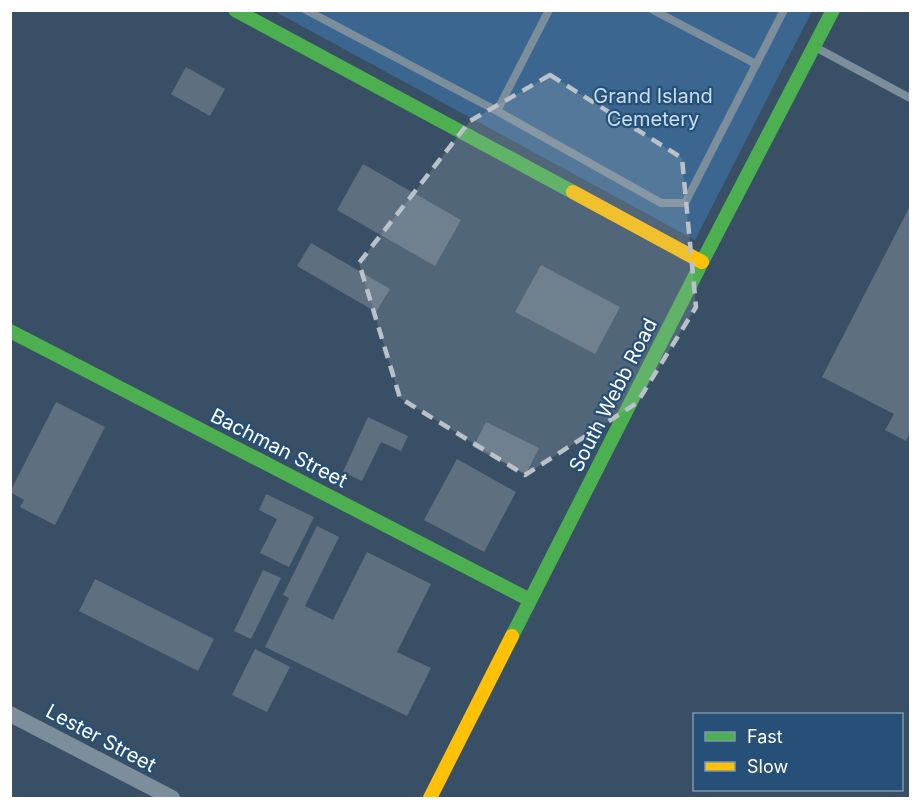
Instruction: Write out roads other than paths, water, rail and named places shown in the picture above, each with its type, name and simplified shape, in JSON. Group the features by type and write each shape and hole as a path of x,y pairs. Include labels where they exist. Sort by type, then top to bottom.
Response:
{"street":[{"path":"235,10 702,262"},
{"name":"South Webb Road","path":"430,798 702,262 834,10"},
{"name":"Bachman Street","path":"10,331 530,600"},
{"name":"Lester Street","path":"10,714 172,798"}],"lane":[{"path":"306,10 322,14 661,202 685,203 784,10"},
{"path":"497,111 549,10"},
{"path":"653,10 756,64"},
{"path":"815,46 910,99"}],"park label":[{"name":"Grand Island Cemetery","path":"653,108"}]}
